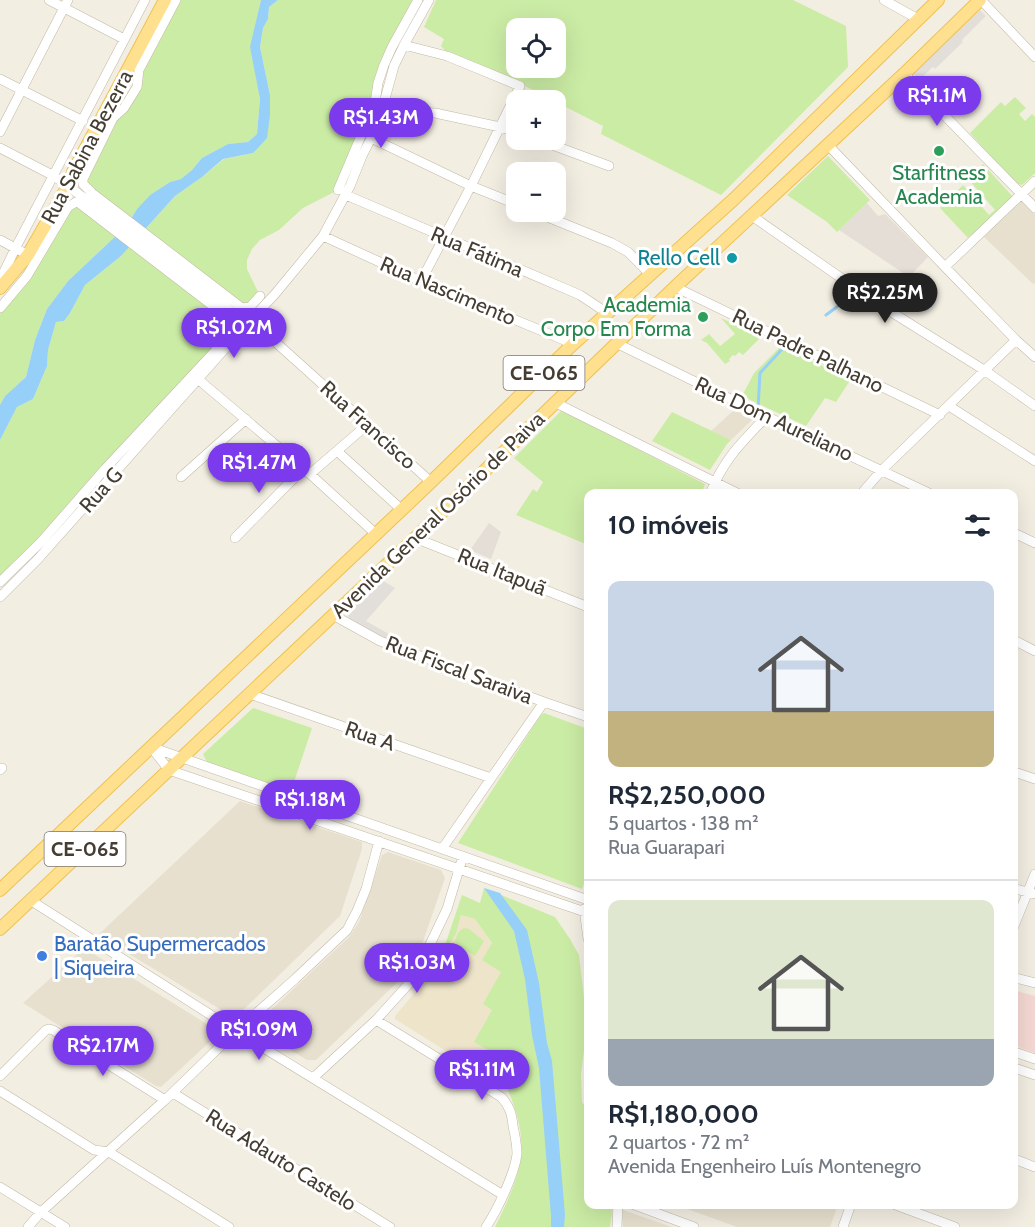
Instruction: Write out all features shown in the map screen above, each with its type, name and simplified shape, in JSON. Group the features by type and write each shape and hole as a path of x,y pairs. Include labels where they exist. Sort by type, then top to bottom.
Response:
{"main road":[{"name":"Rua Sabina Bezerra","path":"0,287 28,255 68,186 73,172 165,0"},
{"name":"Avenida General Osório de Paiva","path":"2,885 402,510 572,345 733,200 938,0"},
{"name":"Avenida General Osório de Paiva","path":"0,929 980,0"}],"street":[{"path":"49,0 66,4 124,39"},
{"path":"0,287 2,276 16,247 145,0"},
{"path":"97,207 83,184 83,179 113,118 124,108 137,87 139,70 176,0"},
{"path":"323,236 375,103 384,65 418,0"},
{"path":"342,192 371,138 382,110 393,66 429,0"},
{"path":"884,0 918,19"},
{"path":"980,0 1035,57"},
{"path":"0,132 66,4"},
{"path":"404,45 447,56 519,87 421,281"},
{"path":"904,74 1035,208"},
{"path":"0,79 83,121"},
{"path":"382,110 435,113 506,129"},
{"path":"371,138 471,186 506,200"},
{"path":"828,144 945,267 1035,357"},
{"name":"Rua Francisco","path":"0,148 54,176 249,322 431,482"},
{"path":"566,150 609,166"},
{"path":"945,267 1035,181"},
{"name":"Rua Fátima","path":"342,192 580,296 607,314"},
{"path":"0,308 27,276 68,207 72,203 79,203 97,207"},
{"path":"752,216 877,303 984,370 1035,406"},
{"path":"561,222 628,252 651,275"},
{"name":"Rua Nascimento","path":"323,236 421,281 572,345"},
{"name":"Rua G","path":"0,597 39,559 275,294 323,236"},
{"path":"0,240 28,255"},
{"path":"174,266 242,308 250,307 260,296"},
{"path":"0,582 63,518 105,469 216,350 218,342 226,334 229,323 226,316 174,266"},
{"name":"Rua Padre Palhano","path":"675,287 940,415"},
{"path":"865,489 882,470 1016,340"},
{"name":"Rua Dom Aureliano","path":"618,344 921,489"},
{"path":"199,380 376,534"},
{"path":"556,403 729,489"},
{"path":"949,406 1035,461"},
{"path":"712,489 726,461 767,416"},
{"path":"182,477 246,419"},
{"path":"235,538 306,472 337,451 367,425"},
{"path":"337,451 402,510"},
{"path":"1018,535 1035,543"},
{"name":"Rua Itapuã","path":"415,538 584,605"},
{"name":"Rua Fiscal Saraiva","path":"333,615 380,641 584,716"},
{"path":"1018,642 1035,651"},
{"name":"Rua A","path":"250,694 491,778"},
{"path":"442,849 544,702"},
{"path":"151,747 584,898"},
{"path":"151,747 170,770 584,911"},
{"path":"1018,773 1035,779"},
{"path":"28,1227 41,1212 109,1152 236,1031 296,979 347,930 366,889 379,841"},
{"path":"312,1078 376,1020 414,978 447,909 463,856"},
{"path":"1018,919 1031,893 1035,874"},
{"path":"30,900 236,1031 503,1195"},
{"path":"1018,979 1035,983"},
{"path":"376,1020 501,1097 507,1103 511,1113 517,1153 503,1195 486,1227"},
{"path":"0,1076 46,1030 50,1029 165,1100"},
{"path":"1018,1053 1035,1059"},
{"path":"1018,1069 1035,1075"},
{"path":"0,1091 94,1150 109,1152 229,1227"},
{"name":"Rua Adauto Castelo","path":"173,1093 390,1227"},
{"path":"1018,1160 1035,1167"},
{"path":"0,1187 66,1227"},
{"path":"617,1227 618,1209"},
{"path":"645,1209 694,1227"},
{"path":"843,1227 849,1209"},
{"path":"907,1209 956,1227"}],"shaded area":[{"path":"980,10 986,16 935,69 933,67 919,80 912,72"},
{"path":"1020,199 1035,214 1035,283 1033,284 983,236"},
{"path":"867,203 878,216 885,214 928,257 909,277 839,230"},
{"path":"734,410 753,419 731,440 711,431"},
{"path":"489,523 501,532 491,559 470,550"},
{"path":"380,579 395,588 366,621 426,655 386,639 349,618 347,611"},
{"path":"240,801 362,842 362,849 340,916 238,1015 228,1014 98,935"},
{"path":"388,852 441,870 445,878 420,950 407,973 316,1060 307,1060 258,1030 257,1023 349,937 359,922 382,855"},
{"path":"461,915 475,919 495,948 504,975 507,1061 512,1084 508,1090 395,1019 395,1016 433,971 456,934"},
{"path":"84,948 215,1029 216,1036 161,1087 23,1003"},
{"path":"1018,991 1035,996 1035,1053 1018,1047"},
{"path":"687,1209 837,1209 830,1227 737,1227"},
{"path":"623,1210 672,1227 623,1227"}],"green space":[{"path":"176,0 261,0 251,47 260,99 257,134 248,142 228,144 202,158 181,179 170,182 150,195 129,222 83,179 113,118 124,108 139,70"},
{"path":"278,0 418,0 392,47 375,103 338,190 303,208 279,230 260,240 252,249 247,260 247,269 260,296 247,309 143,232 175,196 224,159 253,153 270,95 260,47 263,28 268,19 269,7"},
{"path":"436,0 793,0 846,26 848,67 721,195 601,134 603,126 566,107 566,90 533,90 450,56 441,46 444,39 424,27"},
{"path":"1015,97 1026,108 1019,114 1025,121 1032,114 1035,117 1035,173 1022,185 1015,183 970,133 1001,102 1005,106"},
{"path":"828,156 870,200 837,232 827,222 787,195"},
{"path":"983,164 1014,198 968,238 940,208 963,185 989,215 995,210 968,179"},
{"path":"72,203 119,233 68,281 47,309 35,340 26,377 5,396 0,405 0,308"},
{"path":"132,243 226,316 226,334 0,582 0,440 17,407 33,399 47,366 48,350 56,322 64,321 85,285 121,256"},
{"path":"721,318 761,337 743,355 739,352 733,355 725,364 707,343 701,340 709,334 720,346 735,334"},
{"path":"783,344 786,349 851,379 836,402 825,398 806,426 742,396 754,373"},
{"path":"562,410 705,484 703,489 584,489 584,543 516,515 533,489 537,492 543,482 514,458"},
{"path":"672,412 731,440 710,470 652,441"},
{"path":"253,708 312,728 291,791 207,762 203,754"},
{"path":"544,713 584,728 584,884 582,889 458,843"},
{"path":"484,888 555,917 579,955 584,998 584,1050 581,1074 584,1105 584,1209 612,1209 610,1227 495,1227 517,1175 520,1160 520,1128 508,1090 512,1084 507,1061 474,1042 492,1010 483,1004 501,972 482,960 492,943 475,919 461,915 456,934 442,954 462,895 480,903"},
{"path":"464,928 469,929 484,941 475,956 455,944 457,935"}],"water":[{"path":"261,0 278,0 269,7 260,47 270,95 267,138 253,153 223,159 175,196 121,256 85,285 64,321 56,322 48,350 47,366 33,399 17,407 0,440 0,405 5,396 26,377 35,340 47,309 68,281 119,233 150,195 170,182 181,179 202,158 228,144 248,142 257,134 260,99 250,47"},
{"path":"484,888 500,893 527,930 539,983 547,1043 552,1061 565,1215 564,1227 551,1227 539,1068 525,979 514,931"}],"waterway":[{"path":"826,315 850,297"},
{"path":"758,409 760,373 785,346"}],"place":[{"name":"Starfitness Academia","path":"939,151"},
{"name":"Rello Cell","path":"732,258"},
{"name":"Academia Corpo Em Forma","path":"703,317"},
{"name":"Baratão Supermercados | Siqueira","path":"42,956"}]}
